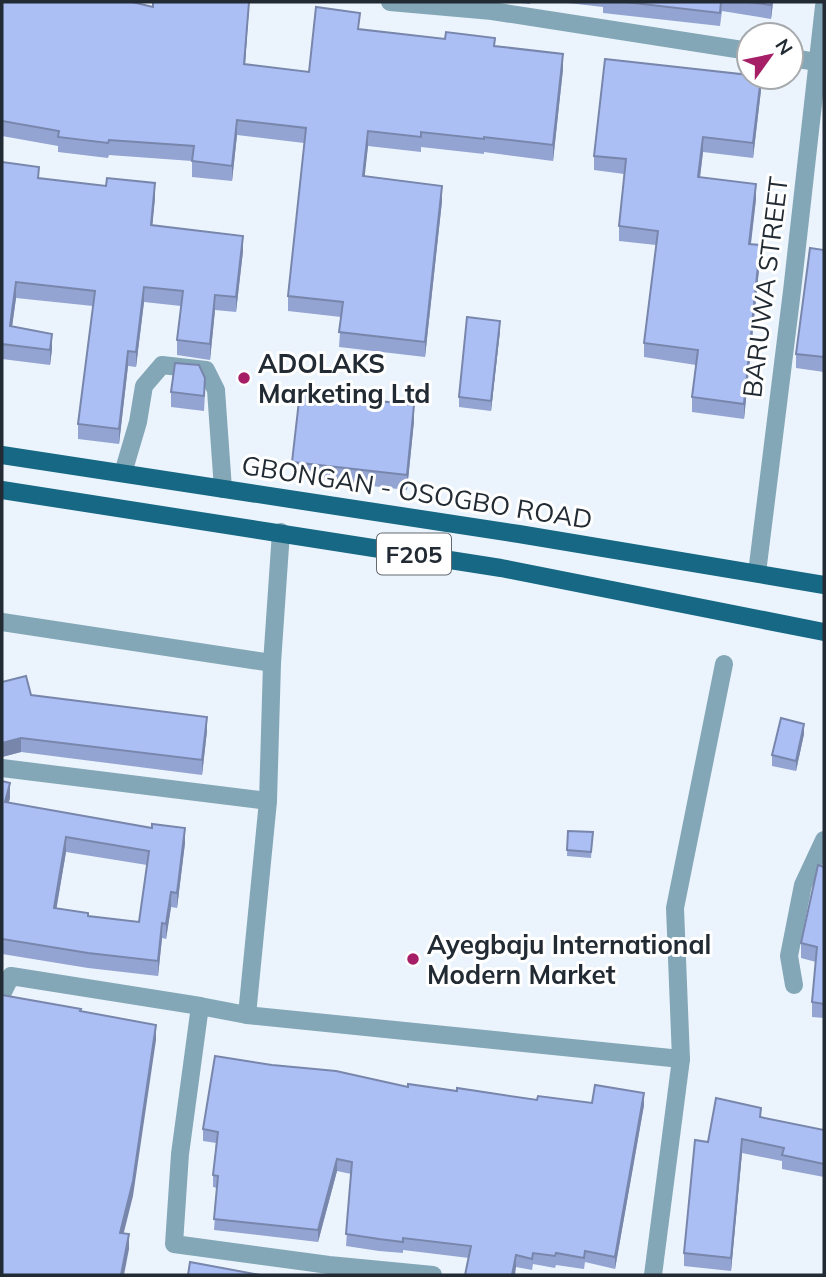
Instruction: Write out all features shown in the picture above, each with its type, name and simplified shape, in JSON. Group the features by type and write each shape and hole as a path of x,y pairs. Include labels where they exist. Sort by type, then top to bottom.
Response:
{"main road":[{"name":"GBONGAN - OSOGBO ROAD","path":"2,455 519,534 824,585"},
{"name":"F205","path":"2,490 500,568 824,632"}],"street":[{"path":"390,2 492,11 735,49"},
{"name":"BARUWA STREET","path":"757,573 820,62 824,6"},
{"path":"123,473 138,422 144,386 162,365 206,370 216,390 223,489"},
{"path":"247,1015 268,801 272,663 281,533"},
{"path":"2,622 272,663"},
{"path":"653,1275 681,1059 675,908 724,664"},
{"path":"2,768 268,801"},
{"path":"794,985 789,956 803,885 824,840"},
{"path":"2,994 11,976 247,1015 681,1059"},
{"path":"200,1006 180,1154 174,1244 328,1270 433,1275"}],"building":[{"path":"2,2 132,2 153,7 153,2 249,2 244,64 309,72 316,7 360,13 358,29 445,39 446,32 495,38 494,46 563,54 553,145 421,132 421,137 368,131 363,176 442,186 425,342 339,332 343,302 288,296 306,128 237,120 232,166 192,161 194,146 109,140 108,143 58,137 59,131 2,121"},
{"path":"625,2 721,2 720,13"},
{"path":"748,2 771,2 771,5"},
{"path":"605,59 735,73 735,91 759,91 753,143 703,137 698,177 756,184 749,244 760,245 744,404 692,397 698,350 644,343 658,231 619,226 626,159 594,156"},
{"path":"2,162 39,167 38,178 106,186 107,178 155,183 151,225 243,236 236,297 215,295 210,344 177,340 183,291 144,287 136,352 128,351 119,429 78,424 95,291 16,282 10,326 52,334 50,350 2,344"},
{"path":"810,248 824,250 824,357 796,354"},
{"path":"467,317 500,321 491,401 459,397"},
{"path":"175,363 199,365 205,378 204,396 171,392"},
{"path":"300,392 414,405 407,475 292,462"},
{"path":"26,676 31,695 207,717 202,760 21,738 2,743 2,682"},
{"path":"781,718 804,724 796,761 772,755"},
{"path":"2,781 10,783 5,802 152,828 152,824 185,828 177,893 171,892 166,924 162,923 158,961 2,939","holes":["66,837 149,851 139,922 88,916 88,913 54,908"]},
{"path":"568,831 593,832 591,852 567,850"},
{"path":"818,865 824,867 824,1004 812,1002 817,947 801,943"},
{"path":"2,995 156,1025 133,1181 120,1233 129,1234 121,1275 2,1275"},
{"path":"215,1056 336,1071 408,1087 408,1084 457,1091 457,1088 537,1100 538,1096 592,1103 595,1085 644,1093 615,1257 585,1251 584,1258 556,1253 555,1256 533,1253 532,1259 516,1255 512,1275 465,1275 471,1246 403,1238 403,1242 346,1234 352,1162 337,1159 318,1230 214,1219 218,1176 213,1175 218,1132 203,1129"},
{"path":"716,1098 761,1108 760,1117 824,1130 824,1164 782,1155 784,1148 742,1139 731,1258 684,1253 695,1140 708,1142"},
{"path":"190,1262 260,1275 188,1275"}],"place":[{"name":"ADOLAKS Marketing Ltd","path":"244,378"},
{"name":"Ayegbaju International Modern Market","path":"413,959"}]}
